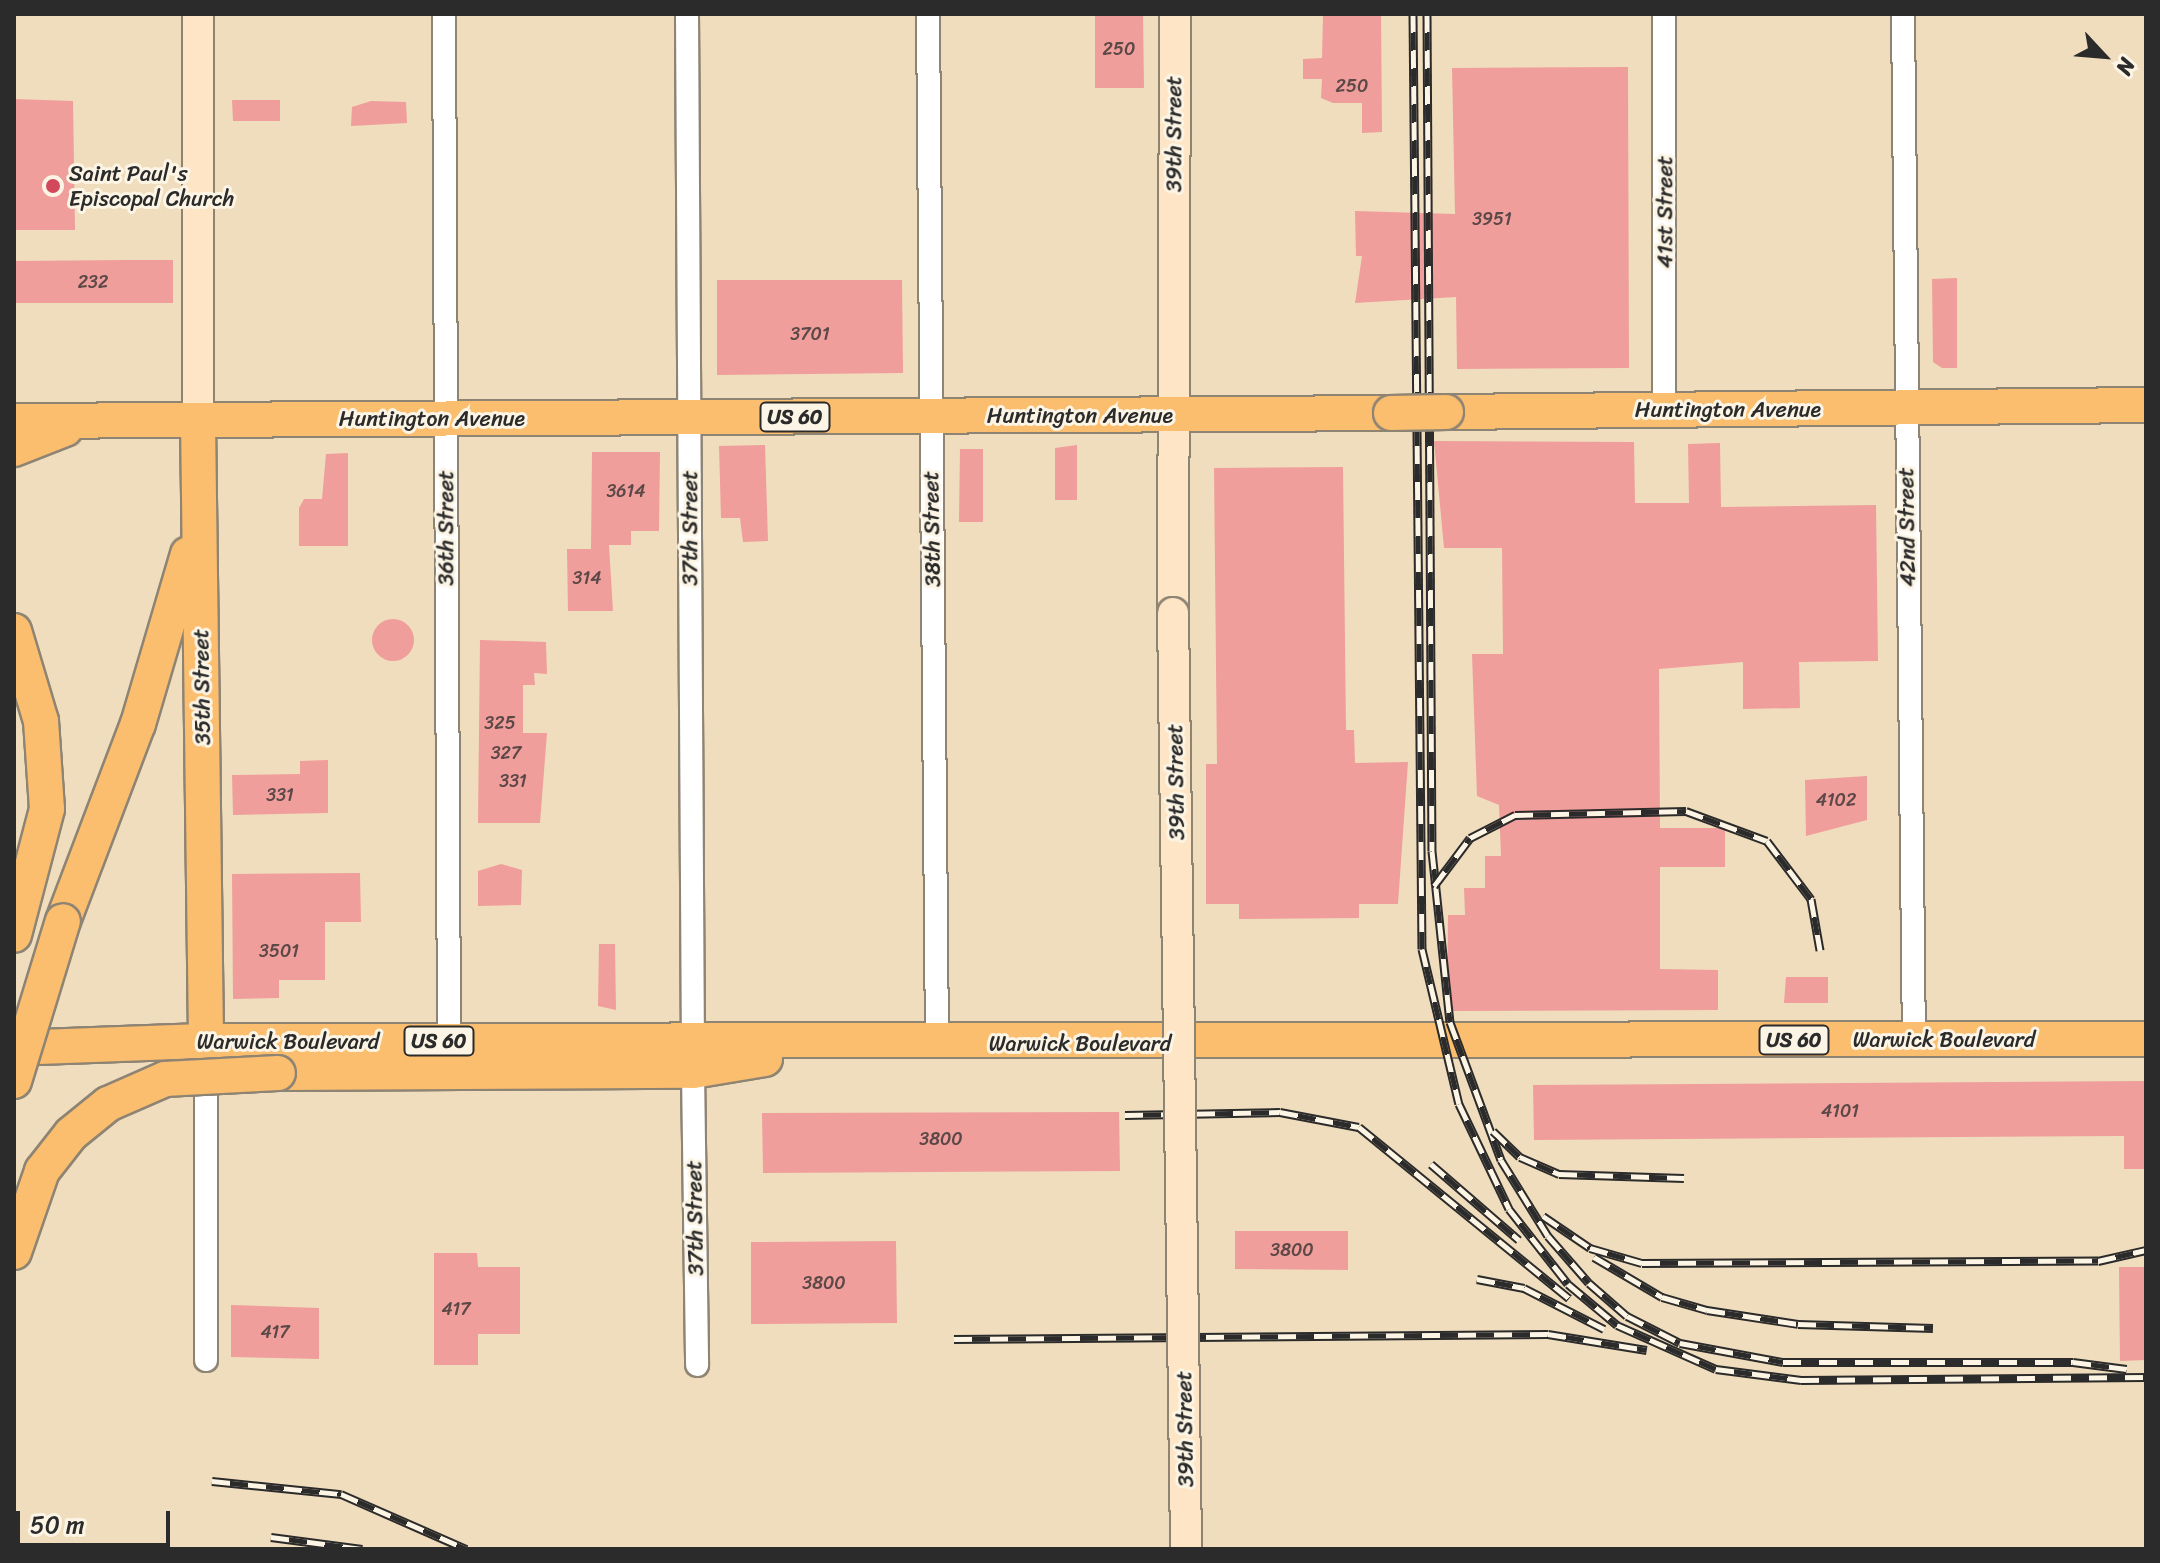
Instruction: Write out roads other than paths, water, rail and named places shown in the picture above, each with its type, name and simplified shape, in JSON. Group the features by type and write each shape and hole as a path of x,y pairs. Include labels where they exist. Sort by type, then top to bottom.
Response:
{"main road":[{"name":"35th Street","path":"198,14 198,420 206,1041"},
{"name":"39th Street","path":"1175,14 1173,613 1186,1549"},
{"name":"Huntington Avenue","path":"14,421 690,419 2146,405"},
{"path":"14,449 92,420"},
{"path":"14,1081 63,921 153,679 199,506"},
{"path":"14,631 41,721 46,771 42,845 19,920"},
{"name":"Warwick Boulevard","path":"14,1048 206,1041 449,1041 693,1057 863,1044 2146,1039"},
{"path":"14,1252 42,1171 71,1134 108,1104 165,1079 693,1057"}],"street":[{"name":"36th Street","path":"444,14 449,1041"},
{"name":"37th Street","path":"687,14 697,1365"},
{"name":"38th Street","path":"928,14 937,1044"},
{"name":"41st Street","path":"1664,14 1664,410"},
{"name":"42nd Street","path":"1903,14 1914,1040"},
{"name":"35th Street","path":"206,1041 206,1360"}],"railway":[{"path":"1413,14 1422,949 1459,1104 1509,1209 1568,1284 1617,1325 1716,1369 1801,1380 2146,1377"},
{"path":"1427,14 1432,851 1450,1022 1501,1160 1548,1236 1589,1283 1627,1316 1680,1343 1783,1362 2073,1362 2127,1369"},
{"path":"1434,886 1470,838 1515,815 1686,811 1767,841 1811,899 1820,950"},
{"path":"1125,1115 1280,1112 1359,1127 1569,1298"},
{"path":"1493,1131 1520,1157 1559,1174 1684,1178"},
{"path":"1431,1164 1519,1240"},
{"path":"1543,1216 1590,1248 1642,1263 2098,1261 2146,1250"},
{"path":"1594,1257 1662,1297 1707,1310 1798,1324 1933,1328"},
{"path":"1477,1279 1524,1288 1604,1329"},
{"path":"954,1339 1548,1334 1647,1350"},
{"path":"212,1481 341,1494 466,1549"},
{"path":"271,1537 362,1549"}],"place":[{"name":"Saint Paul's Episcopal Church","path":"53,186"}]}
